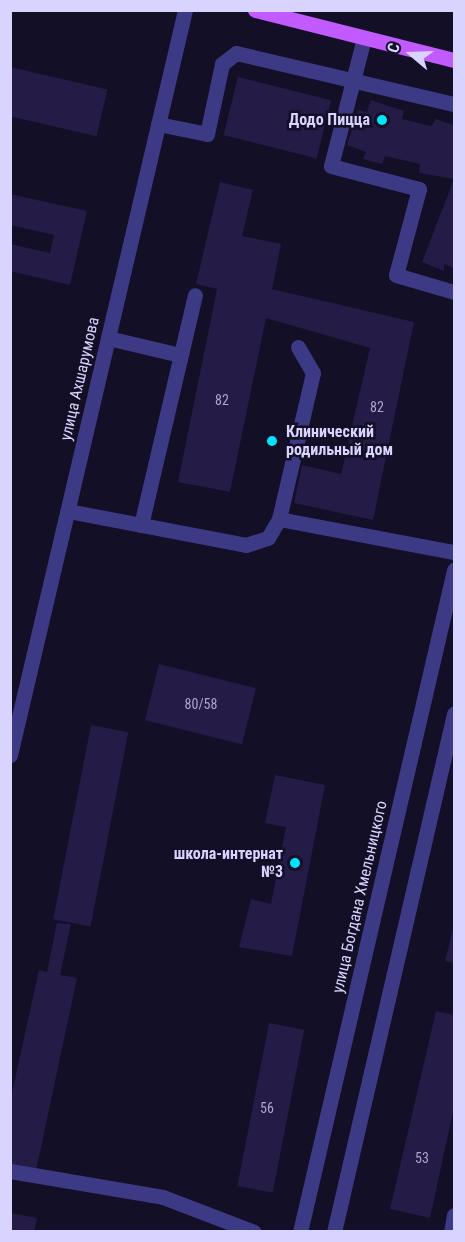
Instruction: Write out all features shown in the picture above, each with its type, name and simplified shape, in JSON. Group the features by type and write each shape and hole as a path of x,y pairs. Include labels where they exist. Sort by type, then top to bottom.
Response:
{"main road":[{"path":"255,10 454,60"}],"street":[{"name":"улица Ахшарумова","path":"10,755 184,10"},
{"path":"364,38 331,166 419,189 396,275 454,292"},
{"path":"158,124 207,134 222,64 236,53 454,104"},
{"path":"141,525 195,295"},
{"path":"108,338 180,355"},
{"path":"68,511 246,545 268,538 279,519 313,373 298,347"},
{"path":"279,519 454,552"},
{"name":"улица Богдана Хмельницкого","path":"300,1232 454,570"},
{"path":"334,1232 454,714"},
{"path":"10,1172 163,1197 254,1232"},
{"path":"451,1232 454,1215"}],"building":[{"path":"10,67 107,89 97,136 10,116"},
{"path":"238,77 331,100 317,158 223,135"},
{"path":"371,100 404,111 402,119 431,126 436,119 454,125 454,179 419,173 420,164 385,156 382,164 363,159 366,152 347,145 358,110 367,112"},
{"path":"454,179 454,268 444,264 444,271 422,262"},
{"path":"220,182 253,190 242,236 281,244 272,289 414,322 373,520 294,503 302,465 341,474 370,348 266,318 230,492 178,482 217,289 196,284"},
{"path":"10,194 87,211 70,285 10,271 10,244 50,253 54,235 10,225"},
{"path":"159,664 256,688 242,744 145,720"},
{"path":"91,725 128,732 91,927 53,919"},
{"name":"школа-интернат №3","path":"275,775 325,785 292,956 239,947 251,899 271,904 286,827 265,823"},
{"path":"57,923 71,924 60,975 77,978 36,1171 10,1166 10,1102 39,970 47,972"},
{"path":"454,925 454,963 445,961"},
{"path":"436,1011 454,1015 454,1107 430,1218 390,1209"},
{"path":"269,1023 304,1030 273,1193 237,1186"},
{"path":"10,1213 37,1218 34,1232 10,1232"}],"place":[{"name":"Додо Пицца","path":"382,120"},
{"name":"Клинический родильный дом","path":"272,441"},
{"name":"школа-интернат №3","path":"295,863"}]}
